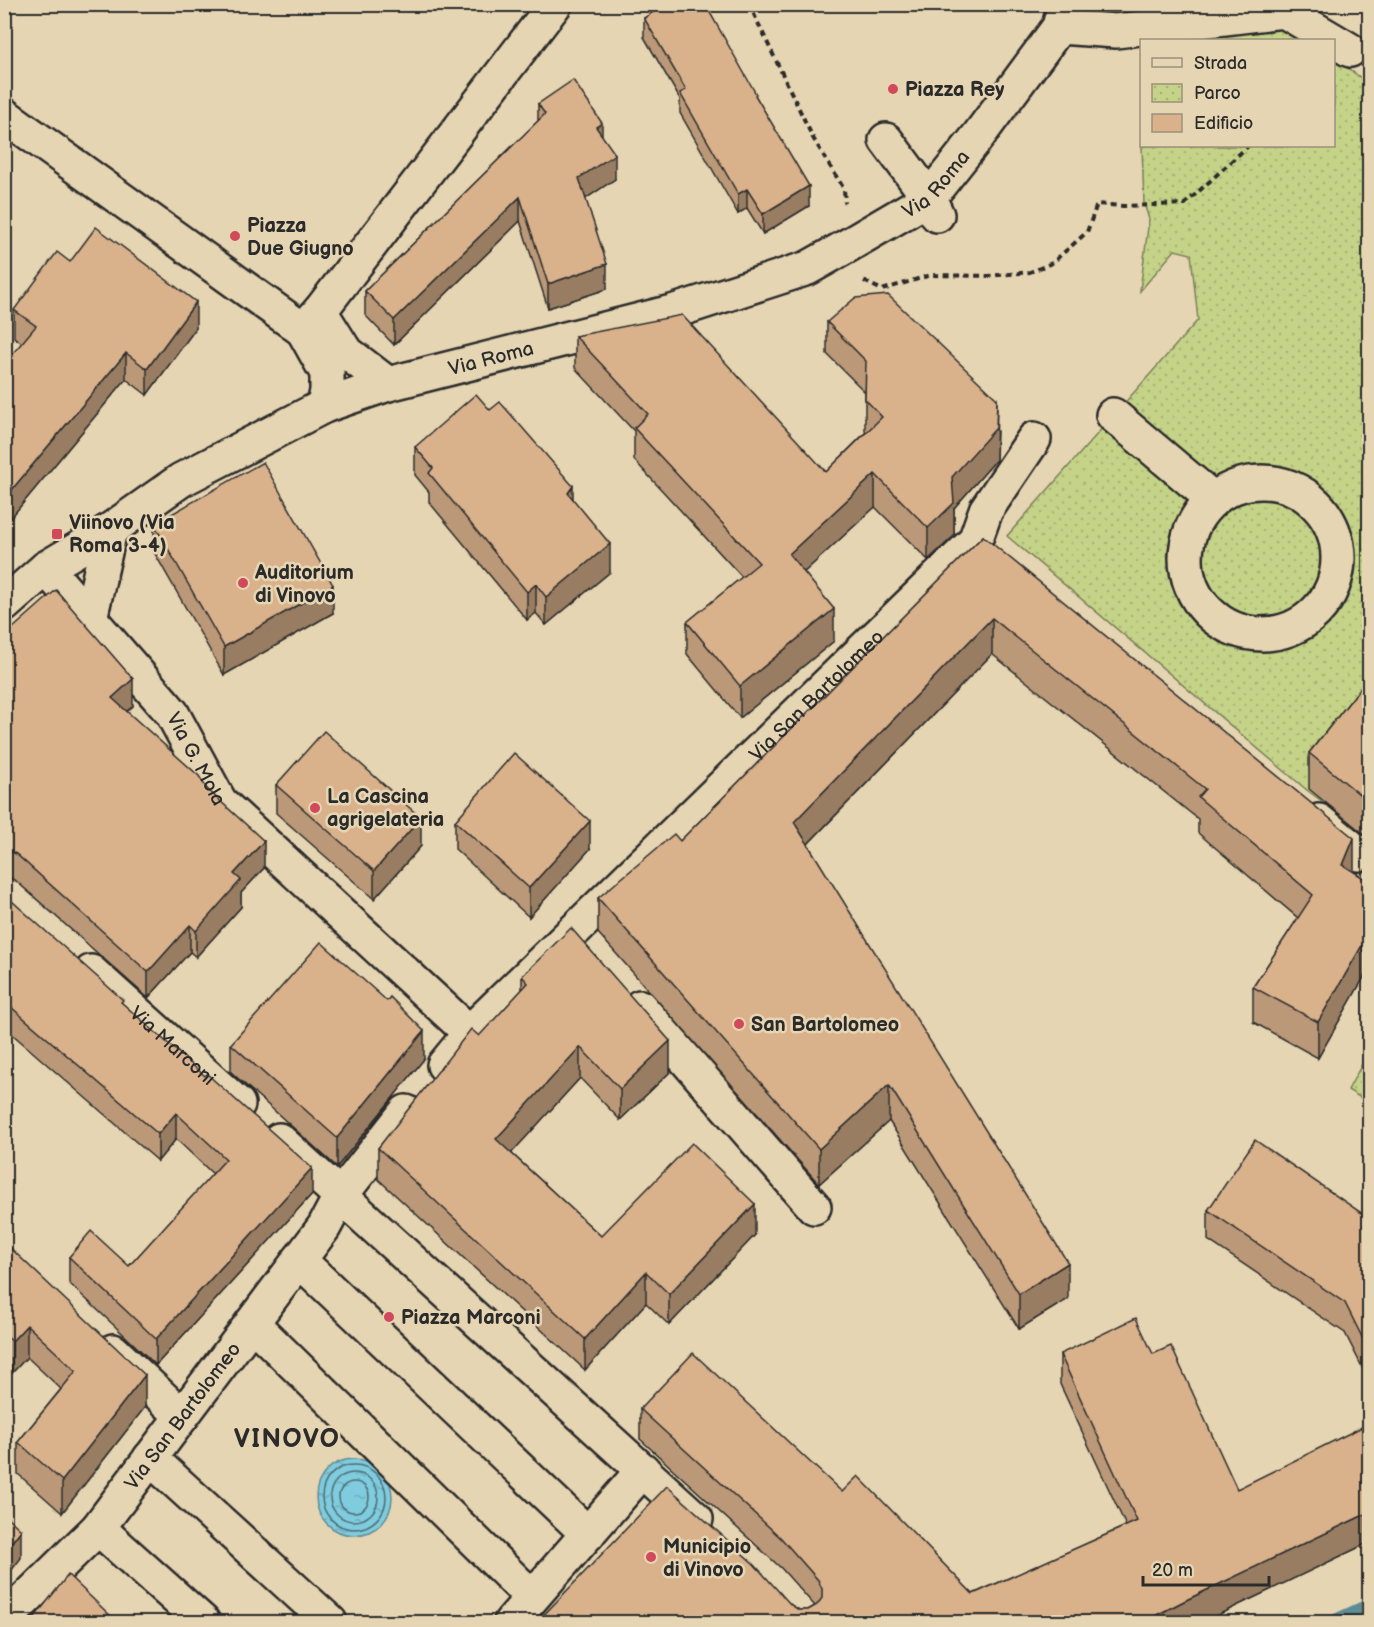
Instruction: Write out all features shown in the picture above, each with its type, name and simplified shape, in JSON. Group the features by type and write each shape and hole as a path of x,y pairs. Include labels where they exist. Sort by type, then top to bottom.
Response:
{"street":[{"path":"311,321 555,4"},
{"path":"1062,16 1116,31 1284,11 1331,39"},
{"name":"Via Roma","path":"4,605 46,568 110,530 181,480 324,406 388,384 672,312 808,268 933,207 979,135 1062,16"},
{"path":"1335,41 1350,50"},
{"path":"4,115 311,321 388,384"},
{"path":"886,140 933,207"},
{"path":"311,321 327,373 324,406"},
{"path":"1113,415 1213,499"},
{"name":"Via San Bartolomeo","path":"4,1620 98,1528 324,1227 341,1195 469,1032 975,541 986,510 1034,439"},
{"path":"1261,481 1286,485 1308,497 1326,516 1336,540 1338,566 1331,591 1316,612 1297,626 1273,633 1248,633 1226,625 1206,610 1192,590 1186,566 1187,541 1196,518 1213,499 1235,486 1261,481"},
{"path":"90,619 110,530"},
{"path":"975,541 1002,563"},
{"name":"Via G. Mola","path":"46,568 172,713 220,802 469,1032"},
{"path":"1295,802 1359,854"},
{"path":"572,932 596,958"},
{"name":"Via Marconi","path":"66,950 341,1195"},
{"path":"619,985 814,1207"},
{"path":"341,1195 716,1536"},
{"path":"299,1260 588,1534"},
{"path":"252,1323 532,1597"},
{"path":"89,1328 182,1416"},
{"path":"150,1458 330,1623"},
{"path":"511,1623 642,1470"},
{"path":"98,1528 203,1623"}],"path":[{"path":"1185,204 1247,147"}],"green space":[{"path":"1284,23 1308,39 1159,39"},
{"path":"1335,59 1369,84 1369,836 1308,791 1007,536 1198,320 1191,254 1175,250 1140,291 1149,219 1144,204 1142,147 1335,147"},
{"path":"1369,1051 1370,1103 1348,1090"}],"water":[{"path":"354,1459 368,1462 381,1470 389,1483 392,1497 389,1511 381,1524 368,1532 354,1535 340,1532 327,1524 319,1511 316,1497 319,1483 327,1470 340,1462"}],"building":[{"path":"654,4 705,4 809,186 763,214 747,189 738,194 680,93 686,90 644,18 655,11"},
{"path":"573,80 602,123 596,127 615,154 579,178 607,264 548,284 520,197 394,320 365,291 545,114 538,104"},
{"path":"96,227 196,302 147,369 126,353 4,499 4,364 36,326 14,310 57,252 70,262"},
{"path":"888,295 997,399 996,428 952,477 954,503 928,528 875,474 789,554 834,609 740,686 687,622 759,563 634,428 648,414 575,336 682,315 826,472 882,417 865,399 866,361 827,322 855,298"},
{"path":"476,394 490,410 500,402 573,486 568,493 610,544 546,597 536,584 527,592 429,473 433,468 415,447"},
{"name":"Auditorium di Vinovo","path":"263,462 333,585 224,647 154,524"},
{"path":"983,536 1354,838 1343,865 1370,882 1370,936 1368,935 1318,1022 1253,987 1313,895 1198,797 1205,789 992,618 794,822 1068,1263 1019,1294 889,1085 819,1149 598,898 674,834 680,841"},
{"path":"56,590 133,679 112,698 199,776 207,789 264,841 234,874 241,880 196,931 190,925 148,972 16,854 8,850 4,851 4,636"},
{"path":"1370,676 1370,801 1369,802 1309,753"},
{"path":"324,731 421,818 374,871 276,785"},
{"path":"514,753 590,821 529,888 455,821"},
{"path":"4,894 123,1000 121,1002 205,1076 207,1074 312,1168 156,1339 69,1257 91,1231 129,1266 226,1159 176,1113 158,1134 4,1001"},
{"path":"571,928 670,1041 620,1089 580,1047 496,1139 601,1236 692,1143 755,1204 669,1294 646,1272 585,1339 378,1148 471,1029 479,1036 528,983 522,976"},
{"path":"321,942 387,1001 390,997 424,1031 337,1138 231,1044"},
{"path":"1255,1140 1370,1219 1370,1353 1345,1303 1208,1210"},
{"path":"4,1242 145,1375 62,1481 18,1442 76,1371 27,1325 12,1341 4,1334"},
{"path":"1136,1318 1153,1354 1171,1346 1237,1489 1370,1423 1370,1512 1141,1623 536,1623 667,1486 754,1564 791,1605 799,1610 808,1610 817,1605 822,1598 822,1589 818,1580 781,1538 640,1409 693,1353 842,1492 858,1476 973,1594 1137,1521 1060,1354"},
{"path":"4,1514 21,1530 4,1552"},
{"path":"68,1575 118,1623 30,1623"}],"waterway":[{"path":"1331,1622 1370,1604"}],"place":[{"name":"Piazza Rey","path":"893,89"},
{"name":"Piazza Due Giugno","path":"235,236"},
{"name":"Viinovo (Via Roma 3-4)","path":"57,534"},
{"name":"Auditorium di Vinovo","path":"243,583"},
{"name":"La Cascina agrigelateria","path":"315,808"},
{"name":"San Bartolomeo","path":"739,1024"},
{"name":"Piazza Marconi","path":"389,1317"},
{"name":"Municipio di Vinovo","path":"651,1557"}],"district":[{"name":"VINOVO","path":"287,1438"}]}
